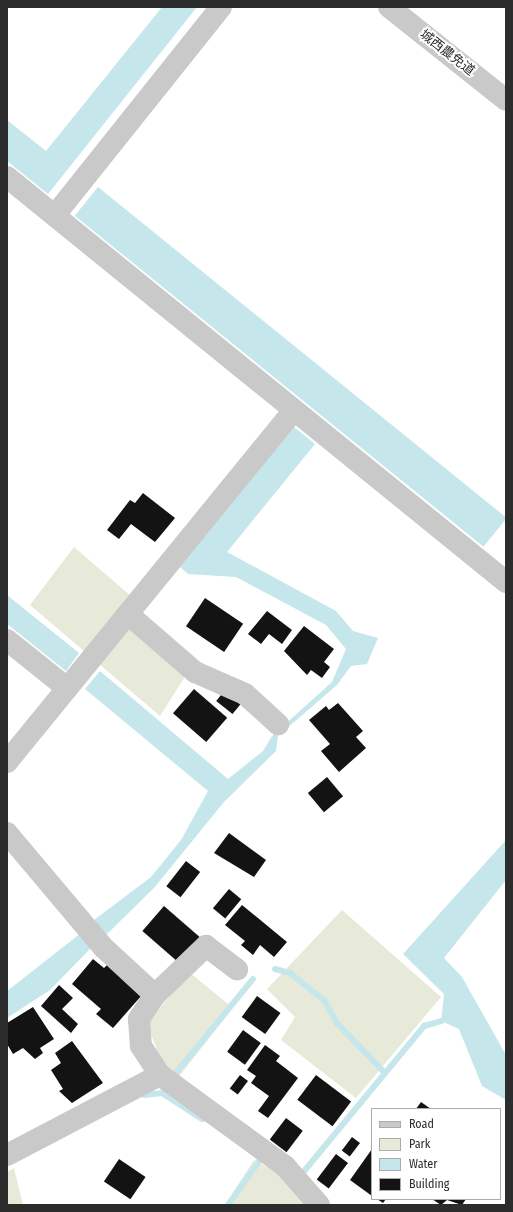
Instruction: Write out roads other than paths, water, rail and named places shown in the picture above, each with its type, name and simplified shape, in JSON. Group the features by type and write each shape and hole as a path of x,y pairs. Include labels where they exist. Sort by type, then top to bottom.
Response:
{"street":[{"path":"55,215 221,7"},
{"name":"城西農免道","path":"389,7 506,100"},
{"path":"7,178 55,215 506,582"},
{"path":"7,762 294,410"},
{"path":"128,614 195,672 245,694 278,724"},
{"path":"7,640 67,688"},
{"path":"7,833 104,948 155,995"},
{"path":"237,969 206,946 155,995 139,1019 141,1046 160,1075 285,1166 318,1205"},
{"path":"7,1155 160,1075"}],"water":[{"path":"162,7 197,7 48,194 7,161 7,120 46,151"},
{"path":"98,187 506,517 483,547 75,216"},
{"path":"294,427 315,444 227,552 336,611 353,631 378,638 367,664 351,666 337,685 278,736 276,751 224,802 154,888 105,936 94,920 151,877 181,840 208,791 85,689 100,671 228,779 263,751 272,736 332,682 346,649 326,625 236,577 188,574 180,567"},
{"path":"7,595 79,653 66,671 7,624"},
{"path":"506,840 506,880 444,958 462,977 506,1055 506,1100 482,1086 459,1029 441,1021 444,994 403,954"},
{"path":"81,933 91,948 50,990 7,1018 7,991"}],"waterway":[{"path":"275,969 290,973 324,1000 337,1023 385,1073"},
{"path":"175,1074 253,979"},
{"path":"305,1170 424,1026 441,1021"},
{"path":"144,1095 162,1093 202,1119"},
{"path":"228,1205 260,1160"}]}
